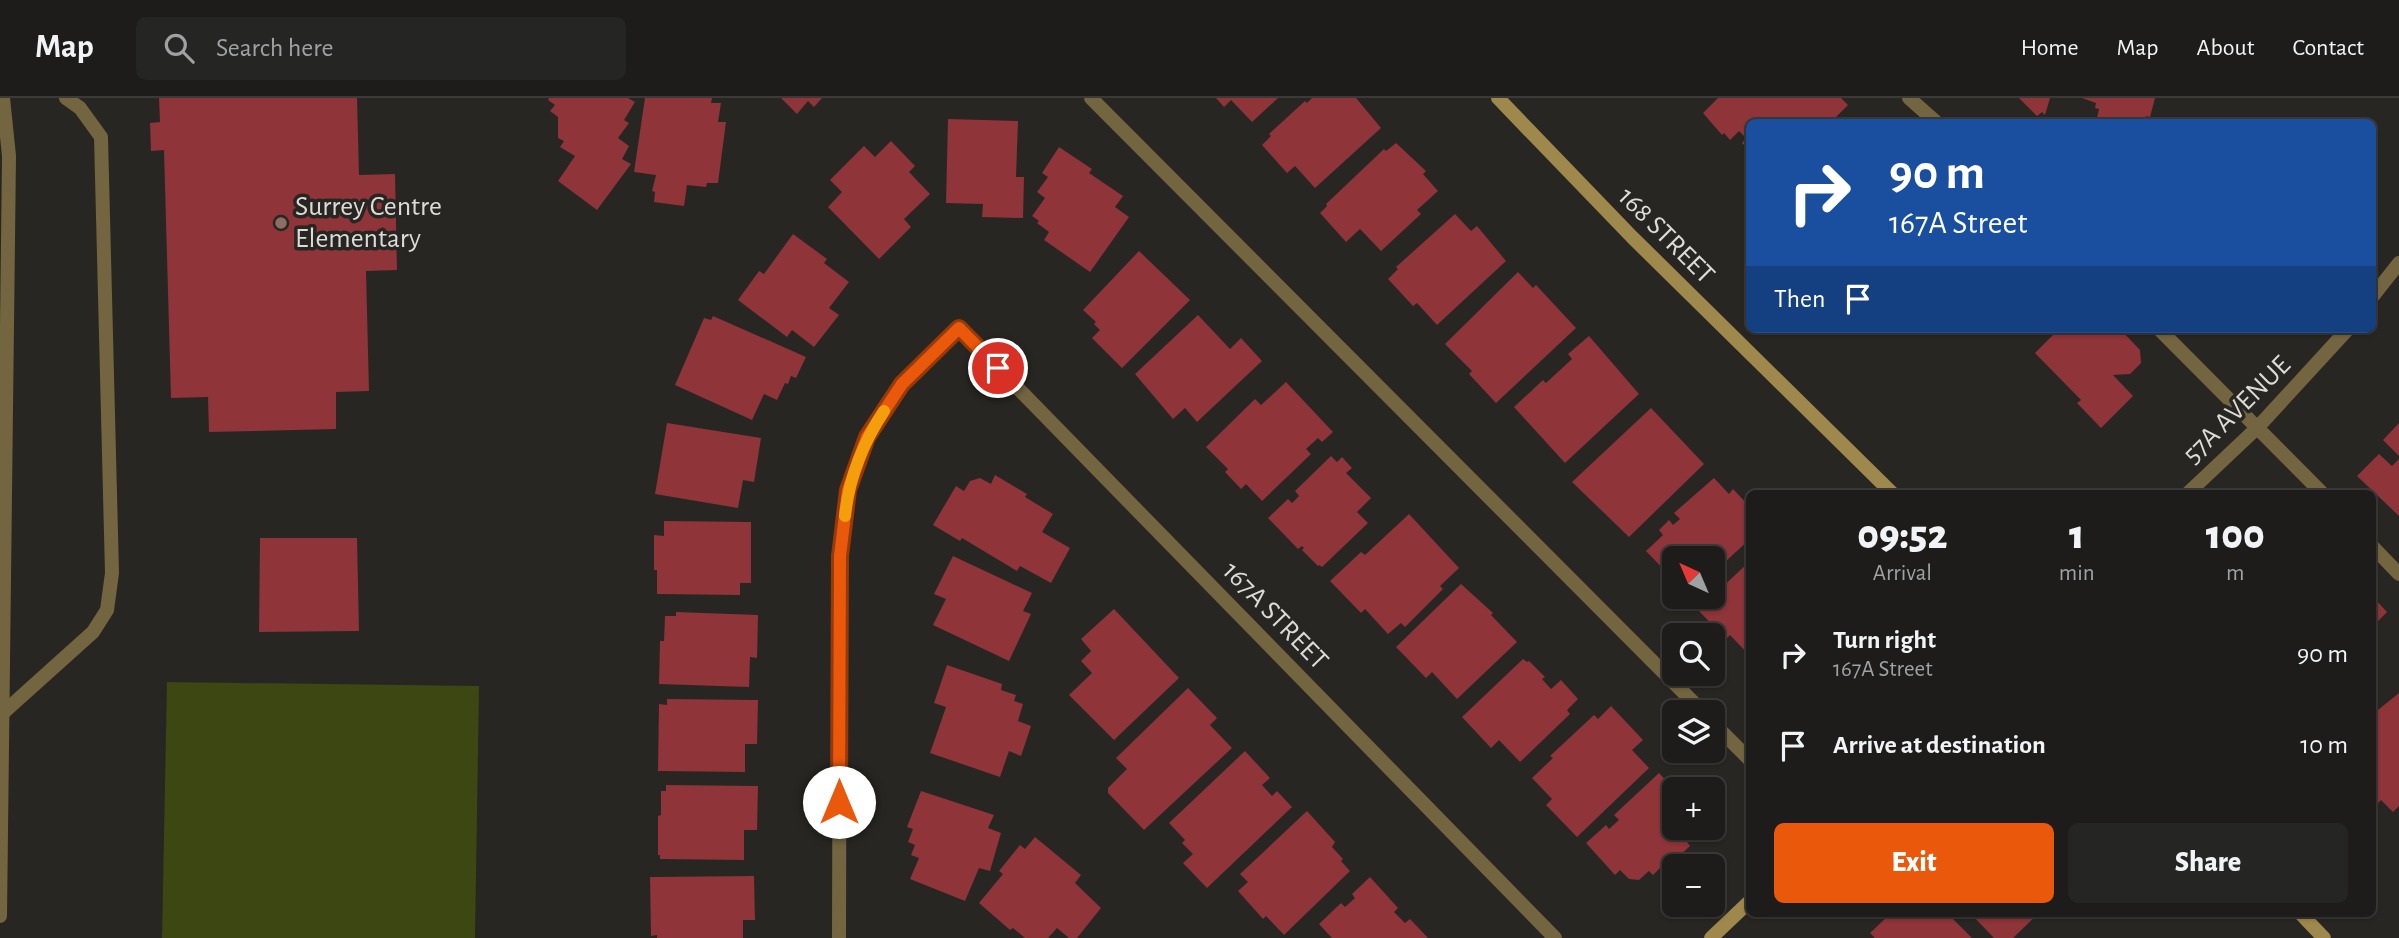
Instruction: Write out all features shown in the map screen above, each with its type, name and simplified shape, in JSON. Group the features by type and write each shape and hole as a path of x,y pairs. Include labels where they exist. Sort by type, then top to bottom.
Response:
{"main road":[{"name":"168 STREET","path":"1498,98 1632,237 1889,490"},
{"path":"1711,938 1746,905"},
{"path":"2304,917 2324,938"}],"street":[{"path":"0,916 9,156 3,98"},
{"path":"4,712 93,632 107,610 112,573 101,137 80,108 66,98"},
{"path":"1091,98 1691,700"},
{"path":"1909,98 1933,119"},
{"path":"2376,292 2399,262"},
{"name":"167A STREET","path":"839,938 840,556 848,490 867,437 902,384 959,328 1555,938"},
{"path":"2163,333 2319,490"},
{"name":"57A AVENUE","path":"2191,490 2258,427 2344,333"},
{"path":"2376,550 2399,574"},
{"path":"1725,735 1746,756"}],"green space":[{"path":"167,682 479,686 475,938 162,938"}],"building":[{"name":"Surrey Centre Elementary","path":"159,98 357,98 359,175 395,174 397,270 366,271 369,391 336,392 336,429 209,432 208,397 171,398 164,150 151,151 150,123 160,122"},
{"path":"549,98 628,98 635,102 624,120 629,123 618,138 629,146 622,159 631,164 597,210 558,181 575,156 560,147 564,141 558,138 558,117 550,111 555,105"},
{"path":"645,98 712,98 711,103 721,103 718,122 726,122 718,183 707,183 706,187 687,185 684,206 654,202 655,192 652,191 656,175 634,172"},
{"path":"781,98 822,98 814,107 808,101 797,114"},
{"path":"1216,98 1278,98 1252,122 1231,100 1224,107"},
{"path":"1312,98 1356,98 1381,128 1315,188 1295,166 1287,173 1262,145 1271,136 1269,134 1305,101 1307,103"},
{"path":"1718,98 1841,98 1848,105 1834,119 1746,119 1746,138 1739,131 1730,140 1724,133 1722,135 1703,113"},
{"path":"2019,98 2050,98 2045,115 2042,112 2037,116"},
{"path":"2082,98 2155,98 2150,117 2146,116 2146,119 2097,119 2099,109 2095,108 2096,103"},
{"path":"948,119 1018,121 1016,177 1024,177 1023,218 982,217 983,204 946,203"},
{"path":"891,141 915,166 909,172 930,194 904,219 911,227 879,259 828,207 842,192 830,180 864,146 875,157"},
{"path":"1396,143 1426,171 1423,174 1438,191 1417,210 1421,214 1381,251 1360,229 1346,242 1320,213 1326,204 1384,149 1386,151"},
{"path":"1059,147 1092,169 1089,173 1123,196 1115,207 1129,217 1090,272 1044,240 1049,232 1032,216 1045,198 1037,192 1048,177 1042,173"},
{"path":"1455,214 1471,231 1477,226 1506,261 1437,325 1417,303 1413,306 1388,279 1398,269 1396,267"},
{"path":"793,234 827,259 824,263 849,282 829,308 839,315 814,347 792,330 787,337 738,300 759,271 764,274"},
{"path":"1139,251 1190,300 1122,368 1092,338 1100,330 1094,324 1096,322 1083,310"},
{"path":"1518,272 1533,288 1536,285 1576,328 1496,403 1469,374 1472,371 1445,344"},
{"path":"1198,315 1230,349 1241,338 1262,361 1197,422 1185,408 1173,419 1135,374"},
{"path":"713,316 806,357 796,378 791,376 777,400 764,394 752,420 675,385 704,318 711,320"},
{"path":"2055,333 2124,333 2140,350 2141,363 2130,374 2113,375 2133,396 2101,428 2077,403 2081,400 2035,353"},
{"path":"1589,336 1639,394 1565,463 1514,407 1543,380 1546,383 1572,359 1568,354"},
{"path":"1286,382 1333,432 1322,442 1318,438 1306,449 1311,454 1262,501 1246,484 1241,489 1225,472 1228,469 1206,447 1255,399 1261,405"},
{"path":"1651,408 1704,464 1629,537 1572,482"},
{"path":"667,423 761,438 754,482 743,480 738,508 655,494"},
{"path":"2399,423 2399,456 2383,440"},
{"path":"2379,454 2392,466 2399,459 2399,516 2376,494 2376,490 2372,490 2357,476"},
{"path":"1331,456 1337,462 1342,457 1352,468 1346,473 1371,498 1357,512 1368,523 1322,567 1302,550 1302,546 1298,549 1268,518 1288,499 1292,503 1299,496 1295,491"},
{"path":"995,475 1053,514 1042,532 1070,548 1051,583 1020,566 1017,571 962,538 960,541 933,525 956,486 964,491 970,481 980,478 991,484"},
{"path":"1714,478 1729,494 1733,489 1746,503 1746,543 1726,561 1726,546 1662,546 1662,568 1646,551 1663,535 1659,530 1669,520 1673,525 1680,519 1674,513"},
{"path":"1409,514 1459,568 1440,586 1443,589 1405,627 1401,623 1388,634 1365,609 1361,613 1330,581 1361,552 1365,555"},
{"path":"664,521 751,522 751,583 740,583 740,595 657,594 654,535 664,536"},
{"path":"260,538 357,538 359,631 259,632"},
{"path":"953,556 1032,593 1023,611 1031,614 1009,661 933,625 946,599 934,594"},
{"path":"1746,565 1746,652 1730,635 1725,638 1725,623 1711,623 1698,610 1726,609 1726,584"},
{"path":"1461,584 1493,613 1491,615 1517,642 1457,699 1432,672 1426,678 1396,647"},
{"path":"2376,600 2387,612 2376,623"},
{"path":"1114,609 1179,678 1114,740 1069,695 1092,673 1081,661 1091,651 1081,639"},
{"path":"676,612 758,615 757,658 750,657 749,687 659,684 660,641 664,641 665,616 676,616"},
{"path":"1523,659 1529,661 1545,677 1542,679 1551,689 1561,680 1578,699 1567,710 1570,714 1520,762 1499,740 1491,748 1462,717"},
{"path":"947,665 1002,684 1001,690 1016,695 1014,701 1023,704 1018,721 1031,726 1021,756 1009,751 1000,777 930,753 946,707 934,703"},
{"path":"1188,688 1217,718 1210,725 1232,748 1144,830 1108,793 1108,788 1127,769 1116,758"},
{"path":"2399,693 2399,806 2393,812 2381,800 2376,805 2376,712"},
{"path":"667,699 758,700 757,744 745,744 745,772 658,771 659,704 667,705"},
{"path":"1611,706 1643,740 1632,750 1649,768 1577,837 1546,805 1552,799 1532,778 1553,758 1550,756 1594,715 1598,719"},
{"path":"1245,751 1270,778 1262,785 1272,796 1277,791 1292,807 1207,888 1183,863 1193,854 1182,843 1185,840 1169,823"},
{"path":"1659,773 1663,777 1662,840 1689,840 1687,842 1690,846 1681,854 1662,854 1662,866 1653,875 1649,871 1639,880 1629,879 1620,870 1615,875 1586,843 1606,825 1609,829 1619,820 1614,815"},
{"path":"666,785 758,786 757,830 744,830 744,860 660,859 658,816 661,815 661,791 666,791"},
{"path":"921,791 994,815 988,828 1001,833 990,871 979,868 965,901 910,879 919,858 911,855 915,845 908,842 913,829 907,827"},
{"path":"1307,811 1335,842 1332,847 1350,871 1284,935 1266,916 1263,919 1238,891 1248,882 1240,874"},
{"path":"1035,837 1081,875 1075,883 1101,908 1077,938 1069,938 1057,928 1048,938 1025,938 1013,928 1010,930 979,903 1003,874 999,871 1020,845 1025,849"},
{"path":"754,876 755,920 743,920 743,938 651,936 650,877"},
{"path":"1370,877 1398,908 1394,912 1405,923 1410,919 1428,938 1332,938 1319,924 1341,903 1345,907 1355,898 1352,894"},
{"path":"1887,917 1951,917 1972,938 1875,938 1870,933"},
{"path":"1974,917 2035,917 2013,938 1994,938"}],"slow traffic":[{"path":"845,516 848,490 867,437 884,411"}],"place":[{"name":"Surrey Centre Elementary","path":"281,223"}],"route":[{"path":"839,802 840,556 848,490 867,437 902,384 959,328 998,368"}]}
